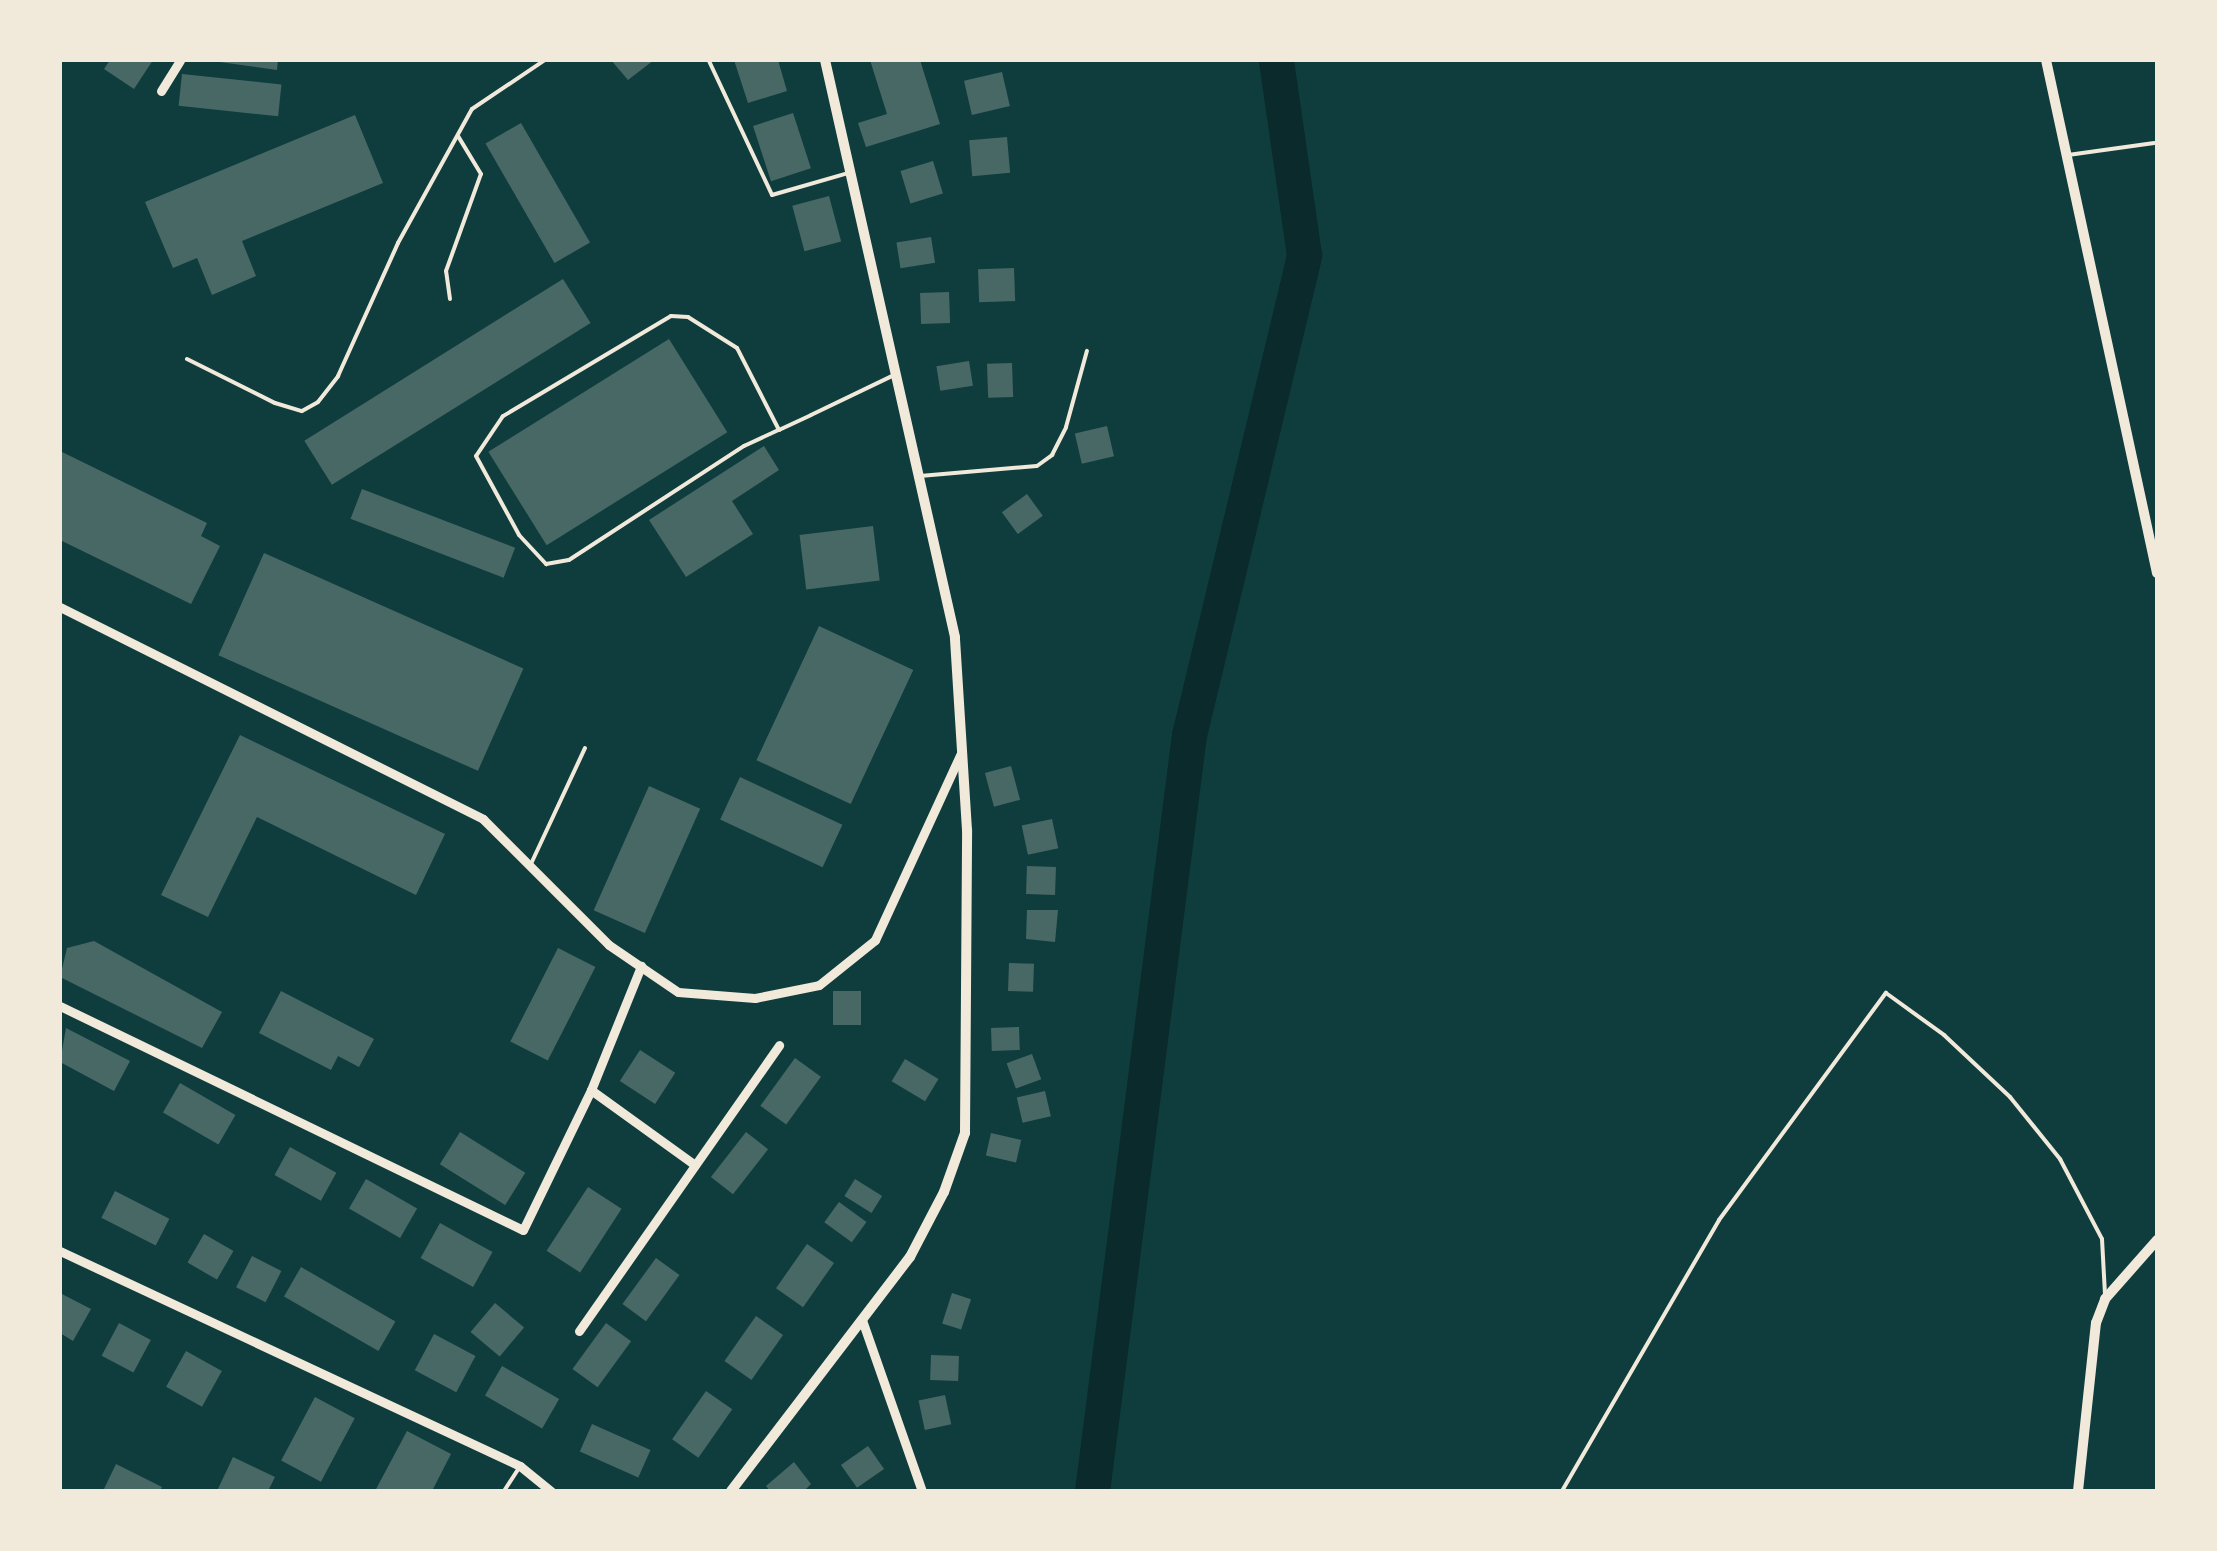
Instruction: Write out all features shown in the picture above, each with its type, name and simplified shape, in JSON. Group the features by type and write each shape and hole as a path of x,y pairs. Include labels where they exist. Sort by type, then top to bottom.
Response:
{"street":[{"path":"161,91 180,60"},
{"path":"732,1491 910,1256 944,1192 965,1133 964,747 955,637 853,171 824,60"},
{"path":"2046,60 2157,573"},
{"path":"60,607 484,819 610,945 678,992 755,998 818,985 875,940 964,747"},
{"path":"60,1006 523,1230 591,1090 641,966"},
{"path":"579,1332 778,1045"},
{"path":"591,1090 695,1165"},
{"path":"2078,1491 2096,1324 2105,1299 2157,1240"},
{"path":"60,1250 520,1466 551,1491"},
{"path":"862,1320 922,1491"}],"lane":[{"path":"187,358 275,403 302,411 318,402 338,376 398,243 472,109 545,60"},
{"path":"709,61 772,195 853,171"},
{"path":"450,299 446,271 481,174 458,136"},
{"path":"2068,155 2154,143"},
{"path":"778,430 737,348 688,316 670,316 503,416 476,456 518,535 546,564 582,554 697,474 898,372"},
{"path":"920,476 1038,466 1052,454 1066,427 1087,352"},
{"path":"530,866 585,748"},
{"path":"1562,1491 1719,1220 1886,993 1957,1047 2060,1159 2102,1239 2105,1299"},
{"path":"504,1491 520,1466"}],"building":[{"path":"110,60 153,60 134,89 104,69"},
{"path":"205,60 278,60 277,70"},
{"path":"611,60 654,60 628,80"},
{"path":"734,60 778,60 787,91 748,103"},
{"path":"870,60 920,60 940,124 866,147 858,123 887,114"},
{"path":"1002,72 1010,106 972,115 964,81"},
{"path":"182,74 281,84 278,116 179,106"},
{"path":"793,113 811,168 771,181 753,126"},
{"path":"355,115 383,183 242,241 256,276 212,295 197,258 173,268 145,202"},
{"path":"521,123 590,243 554,263 485,144"},
{"path":"1007,137 1010,173 972,176 969,140"},
{"path":"933,161 943,194 910,203 900,171"},
{"path":"829,196 841,241 804,251 792,206"},
{"path":"931,237 935,263 900,268 896,242"},
{"path":"1014,268 1015,301 979,302 978,269"},
{"path":"563,279 591,323 332,485 304,441"},
{"path":"949,292 950,323 921,324 920,293"},
{"path":"669,339 727,432 547,545 488,452"},
{"path":"969,361 973,386 940,391 936,366"},
{"path":"1012,363 1013,397 988,398 987,364"},
{"path":"1107,426 1114,456 1082,464 1075,433"},
{"path":"764,446 779,470 732,501 753,534 686,577 649,520"},
{"path":"60,451 207,523 201,536 220,546 191,604 60,540"},
{"path":"362,489 515,548 504,578 351,519"},
{"path":"1027,494 1043,516 1018,534 1002,512"},
{"path":"873,526 880,581 806,590 800,535"},
{"path":"264,553 523,669 478,771 218,655"},
{"path":"819,626 913,670 851,804 756,760"},
{"path":"240,735 445,834 416,895 257,817 208,917 161,895"},
{"path":"1011,766 1020,800 994,807 985,773"},
{"path":"740,777 842,825 823,867 720,820"},
{"path":"649,786 700,809 645,933 594,910"},
{"path":"1052,819 1058,848 1028,855 1022,825"},
{"path":"1027,866 1056,867 1055,895 1026,894"},
{"path":"1027,910 1058,910 1055,942 1026,939"},
{"path":"94,941 222,1012 202,1048 60,977 67,948"},
{"path":"558,948 595,967 548,1061 510,1042"},
{"path":"1009,963 1034,964 1033,992 1008,991"},
{"path":"281,991 374,1039 359,1067 338,1056 331,1070 259,1033"},
{"path":"833,991 861,991 861,1025 833,1025"},
{"path":"1019,1027 1020,1050 992,1051 991,1028"},
{"path":"66,1028 130,1061 114,1091 60,1062"},
{"path":"640,1050 675,1073 655,1104 620,1081"},
{"path":"1032,1054 1041,1079 1016,1089 1007,1063"},
{"path":"795,1058 821,1077 786,1125 760,1106"},
{"path":"905,1059 938,1079 925,1101 892,1081"},
{"path":"180,1083 235,1115 218,1144 163,1112"},
{"path":"1045,1091 1051,1116 1023,1123 1017,1098"},
{"path":"460,1132 525,1173 505,1205 440,1164"},
{"path":"746,1132 768,1149 733,1194 711,1177"},
{"path":"991,1133 1021,1140 1016,1162 986,1155"},
{"path":"290,1147 336,1173 321,1201 274,1175"},
{"path":"366,1179 417,1208 400,1238 349,1208"},
{"path":"855,1179 882,1196 872,1213 844,1196"},
{"path":"588,1187 622,1209 580,1273 547,1251"},
{"path":"115,1191 169,1219 156,1245 101,1218"},
{"path":"839,1202 867,1222 852,1242 824,1222"},
{"path":"440,1223 492,1252 473,1287 421,1258"},
{"path":"204,1234 233,1251 217,1280 188,1263"},
{"path":"807,1244 834,1263 803,1307 776,1288"},
{"path":"252,1256 281,1271 266,1302 236,1287"},
{"path":"656,1258 679,1275 646,1321 622,1304"},
{"path":"301,1267 395,1322 378,1351 284,1296"},
{"path":"60,1293 91,1309 73,1341 60,1333"},
{"path":"952,1293 971,1299 961,1330 942,1323"},
{"path":"495,1303 524,1327 500,1357 471,1332"},
{"path":"756,1316 783,1335 751,1380 724,1361"},
{"path":"119,1323 151,1340 133,1373 102,1356"},
{"path":"606,1323 631,1341 598,1387 572,1369"},
{"path":"434,1334 475,1356 456,1392 415,1370"},
{"path":"186,1351 222,1371 202,1407 166,1387"},
{"path":"931,1355 959,1356 958,1381 930,1380"},
{"path":"502,1366 559,1399 542,1428 485,1395"},
{"path":"706,1391 732,1409 698,1458 672,1439"},
{"path":"945,1395 951,1424 925,1430 919,1401"},
{"path":"315,1397 355,1418 321,1482 281,1461"},
{"path":"592,1424 650,1450 638,1477 580,1451"},
{"path":"407,1431 451,1454 432,1491 375,1491"},
{"path":"868,1446 884,1469 857,1488 841,1465"},
{"path":"233,1457 275,1477 268,1491 217,1491"},
{"path":"794,1462 811,1484 804,1491 770,1491 766,1486"},
{"path":"116,1464 162,1487 160,1491 103,1491"}],"waterway":[{"path":"1092,1491 1189,735 1304,255 1276,60"}]}
